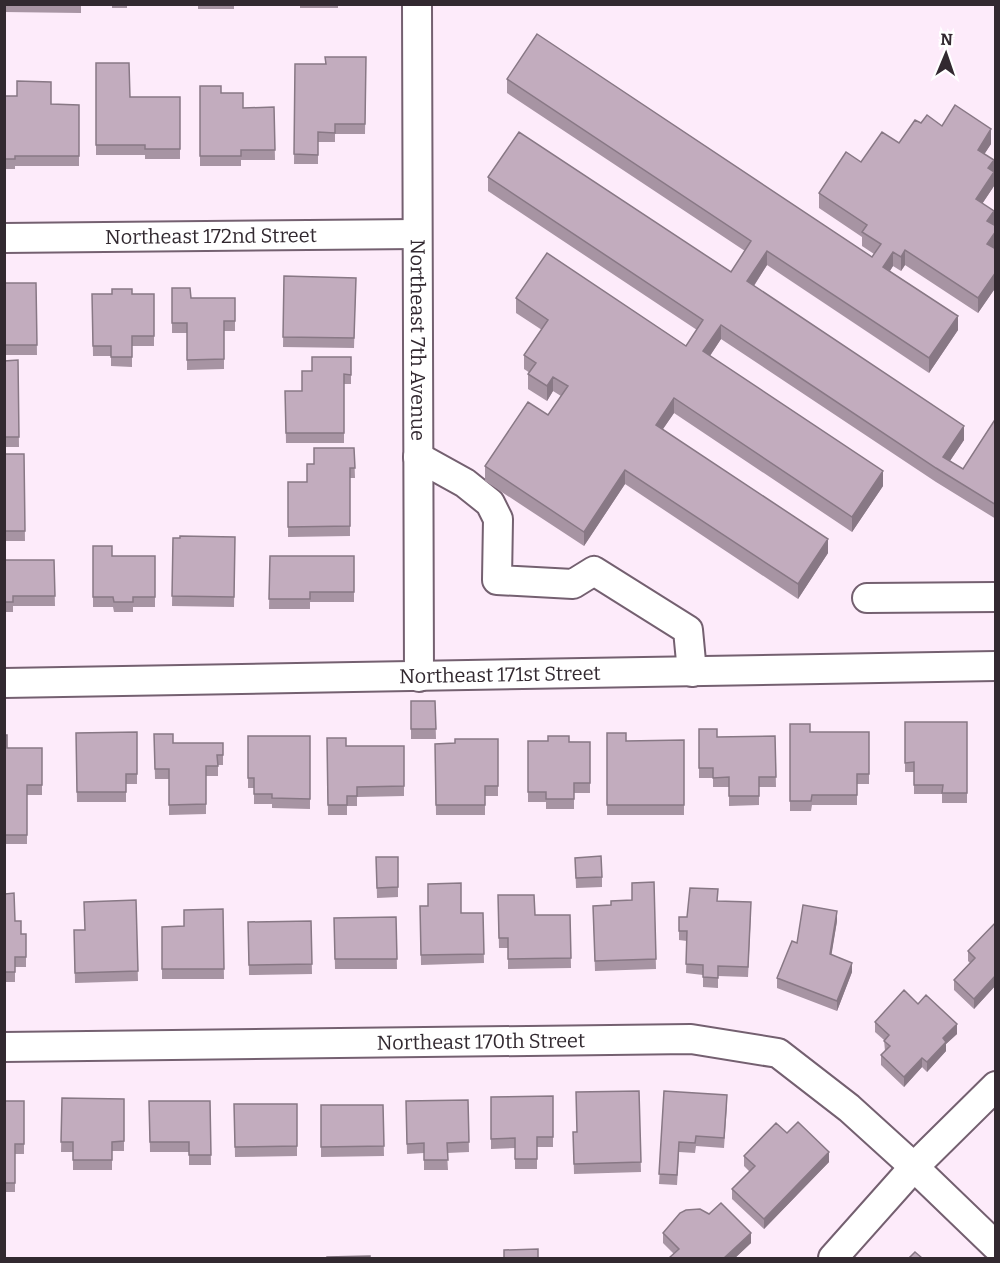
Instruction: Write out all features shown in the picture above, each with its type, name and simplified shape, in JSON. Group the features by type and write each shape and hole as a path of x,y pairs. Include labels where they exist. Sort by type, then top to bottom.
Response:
{"street":[{"name":"Northeast 7th Avenue","path":"417,4 419,677"},
{"name":"Northeast 172nd Street","path":"4,238 416,234"},
{"path":"418,457 465,483 490,502 498,519 496,580 573,584 594,571 688,630 692,672"},
{"path":"867,598 996,597"},
{"name":"Northeast 171st Street","path":"4,683 996,666"},
{"name":"Northeast 170th Street","path":"4,1047 691,1039 778,1053 849,1108 996,1246"},
{"path":"833,1258 914,1167 996,1086"}],"building":[{"path":"537,34 872,257 881,244 862,232 867,225 819,193 846,152 861,162 882,132 899,143 915,120 921,123 927,115 942,126 955,105 991,129 978,150 994,160 988,168 994,172 976,199 994,211 987,221 996,226 996,231 987,244 996,249 996,272 978,298 905,250 901,257 893,252 883,267 958,316 929,358 767,251 747,281 964,426 943,457 963,469 996,418 996,505 936,468 721,325 703,351 883,471 852,517 674,398 656,425 828,539 798,584 625,470 584,532 485,466 528,402 548,415 568,386 553,377 547,386 528,374 536,363 524,355 548,320 516,298 547,253 686,346 703,320 488,177 519,132 731,272 751,241 507,79"},
{"path":"325,57 366,57 365,124 335,124 335,133 318,132 318,155 294,154 295,64 326,64"},
{"path":"96,63 129,63 130,97 180,97 180,149 145,149 145,145 96,145"},
{"path":"17,81 51,82 51,104 79,105 79,156 15,156 15,159 4,159 4,96 17,96"},
{"path":"200,86 221,86 221,93 243,93 243,108 274,107 275,150 241,150 241,156 200,156"},
{"path":"284,276 356,278 354,338 283,337"},
{"path":"4,283 36,283 37,345 4,345"},
{"path":"172,288 190,288 191,298 235,298 235,321 224,321 224,359 187,360 187,323 172,323"},
{"path":"112,289 132,289 132,294 154,294 154,336 132,336 132,357 111,357 111,346 93,346 92,294 112,294"},
{"path":"312,357 351,357 351,375 344,374 344,433 286,433 285,391 302,391 302,371 312,371"},
{"path":"18,360 19,437 4,437 4,361"},
{"path":"314,448 354,448 355,468 350,468 350,526 288,527 288,482 307,482 307,464 314,464"},
{"path":"4,454 24,454 25,531 4,531"},
{"path":"180,536 235,537 234,597 172,596 173,538 180,538"},
{"path":"93,546 112,546 112,556 155,556 155,597 133,597 133,602 114,602 113,597 93,597"},
{"path":"270,556 354,556 354,592 310,592 310,599 269,599"},
{"path":"4,560 54,560 55,596 13,596 13,602 4,602"},
{"path":"411,701 435,701 436,729 411,729"},
{"path":"905,722 967,722 967,793 942,793 943,785 914,785 914,762 905,763"},
{"path":"790,724 810,724 810,732 869,732 869,774 857,774 857,795 812,795 811,801 790,801"},
{"path":"699,729 717,729 717,737 775,736 776,777 759,777 759,796 729,796 729,777 713,778 713,768 699,768"},
{"path":"137,732 137,774 126,774 126,792 77,792 76,733"},
{"path":"607,733 626,733 626,741 684,740 684,805 607,805"},
{"path":"154,734 173,734 173,743 223,743 223,755 217,755 218,766 206,766 206,804 169,805 169,769 155,769"},
{"path":"4,735 7,735 7,748 42,748 42,785 27,785 27,835 4,835"},
{"path":"248,736 310,736 310,799 272,798 272,794 254,794 254,778 248,778"},
{"path":"548,736 569,736 569,742 590,742 590,783 574,783 574,799 546,799 546,792 528,792 528,741 548,741"},
{"path":"327,738 346,738 346,746 404,746 404,786 357,787 357,796 347,796 347,805 328,805"},
{"path":"455,739 498,739 498,786 485,786 485,805 436,805 435,744 455,743"},
{"path":"601,856 602,877 576,878 575,858"},
{"path":"376,857 398,857 398,887 377,888"},
{"path":"4,876 5,894 14,893 15,921 21,921 21,934 26,934 26,957 15,957 15,972 4,972"},
{"path":"654,882 656,959 595,961 593,906 611,905 611,901 632,900 632,883"},
{"path":"461,883 461,913 483,913 484,954 421,955 420,906 428,906 428,884"},
{"path":"690,888 718,889 717,901 751,902 748,967 718,966 718,978 703,977 703,965 686,964 687,931 679,931 679,917 687,917"},
{"path":"498,895 534,895 535,915 570,915 571,958 508,959 508,938 499,938"},
{"path":"136,900 138,971 75,973 74,930 85,930 84,902"},
{"path":"803,905 837,911 830,954 852,963 837,1001 777,978 792,941 797,943"},
{"path":"223,909 224,969 162,969 162,927 184,926 184,910"},
{"path":"396,917 397,959 335,959 334,918"},
{"path":"311,921 312,964 249,965 248,922"},
{"path":"996,922 996,975 974,999 954,980 975,958 968,951"},
{"path":"904,990 918,1004 926,995 957,1024 943,1038 946,1042 927,1062 922,1058 904,1077 881,1055 890,1046 884,1041 889,1035 875,1022"},
{"path":"639,1091 641,1162 574,1164 573,1132 577,1132 576,1092"},
{"path":"664,1091 727,1095 724,1138 696,1136 695,1143 679,1142 677,1175 659,1174"},
{"path":"553,1096 553,1137 537,1137 537,1159 515,1159 515,1138 491,1139 491,1097"},
{"path":"62,1098 124,1099 124,1141 112,1142 112,1160 73,1160 73,1142 61,1142"},
{"path":"468,1100 469,1142 447,1143 448,1160 424,1160 424,1143 407,1144 406,1101"},
{"path":"4,1101 24,1101 24,1144 15,1144 15,1183 4,1183"},
{"path":"149,1101 210,1101 211,1155 189,1155 189,1142 150,1142"},
{"path":"234,1104 297,1104 297,1146 235,1147"},
{"path":"321,1105 383,1105 384,1146 321,1147"},
{"path":"798,1122 829,1152 764,1219 732,1189 755,1166 744,1156 776,1123 787,1133"},
{"path":"721,1203 751,1233 724,1258 669,1258 679,1249 663,1233 680,1213 700,1209 709,1214"},
{"path":"538,1249 538,1258 504,1258 504,1250"},
{"path":"915,1252 922,1258 909,1258"},
{"path":"370,1256 370,1258 327,1258 327,1257"}]}
